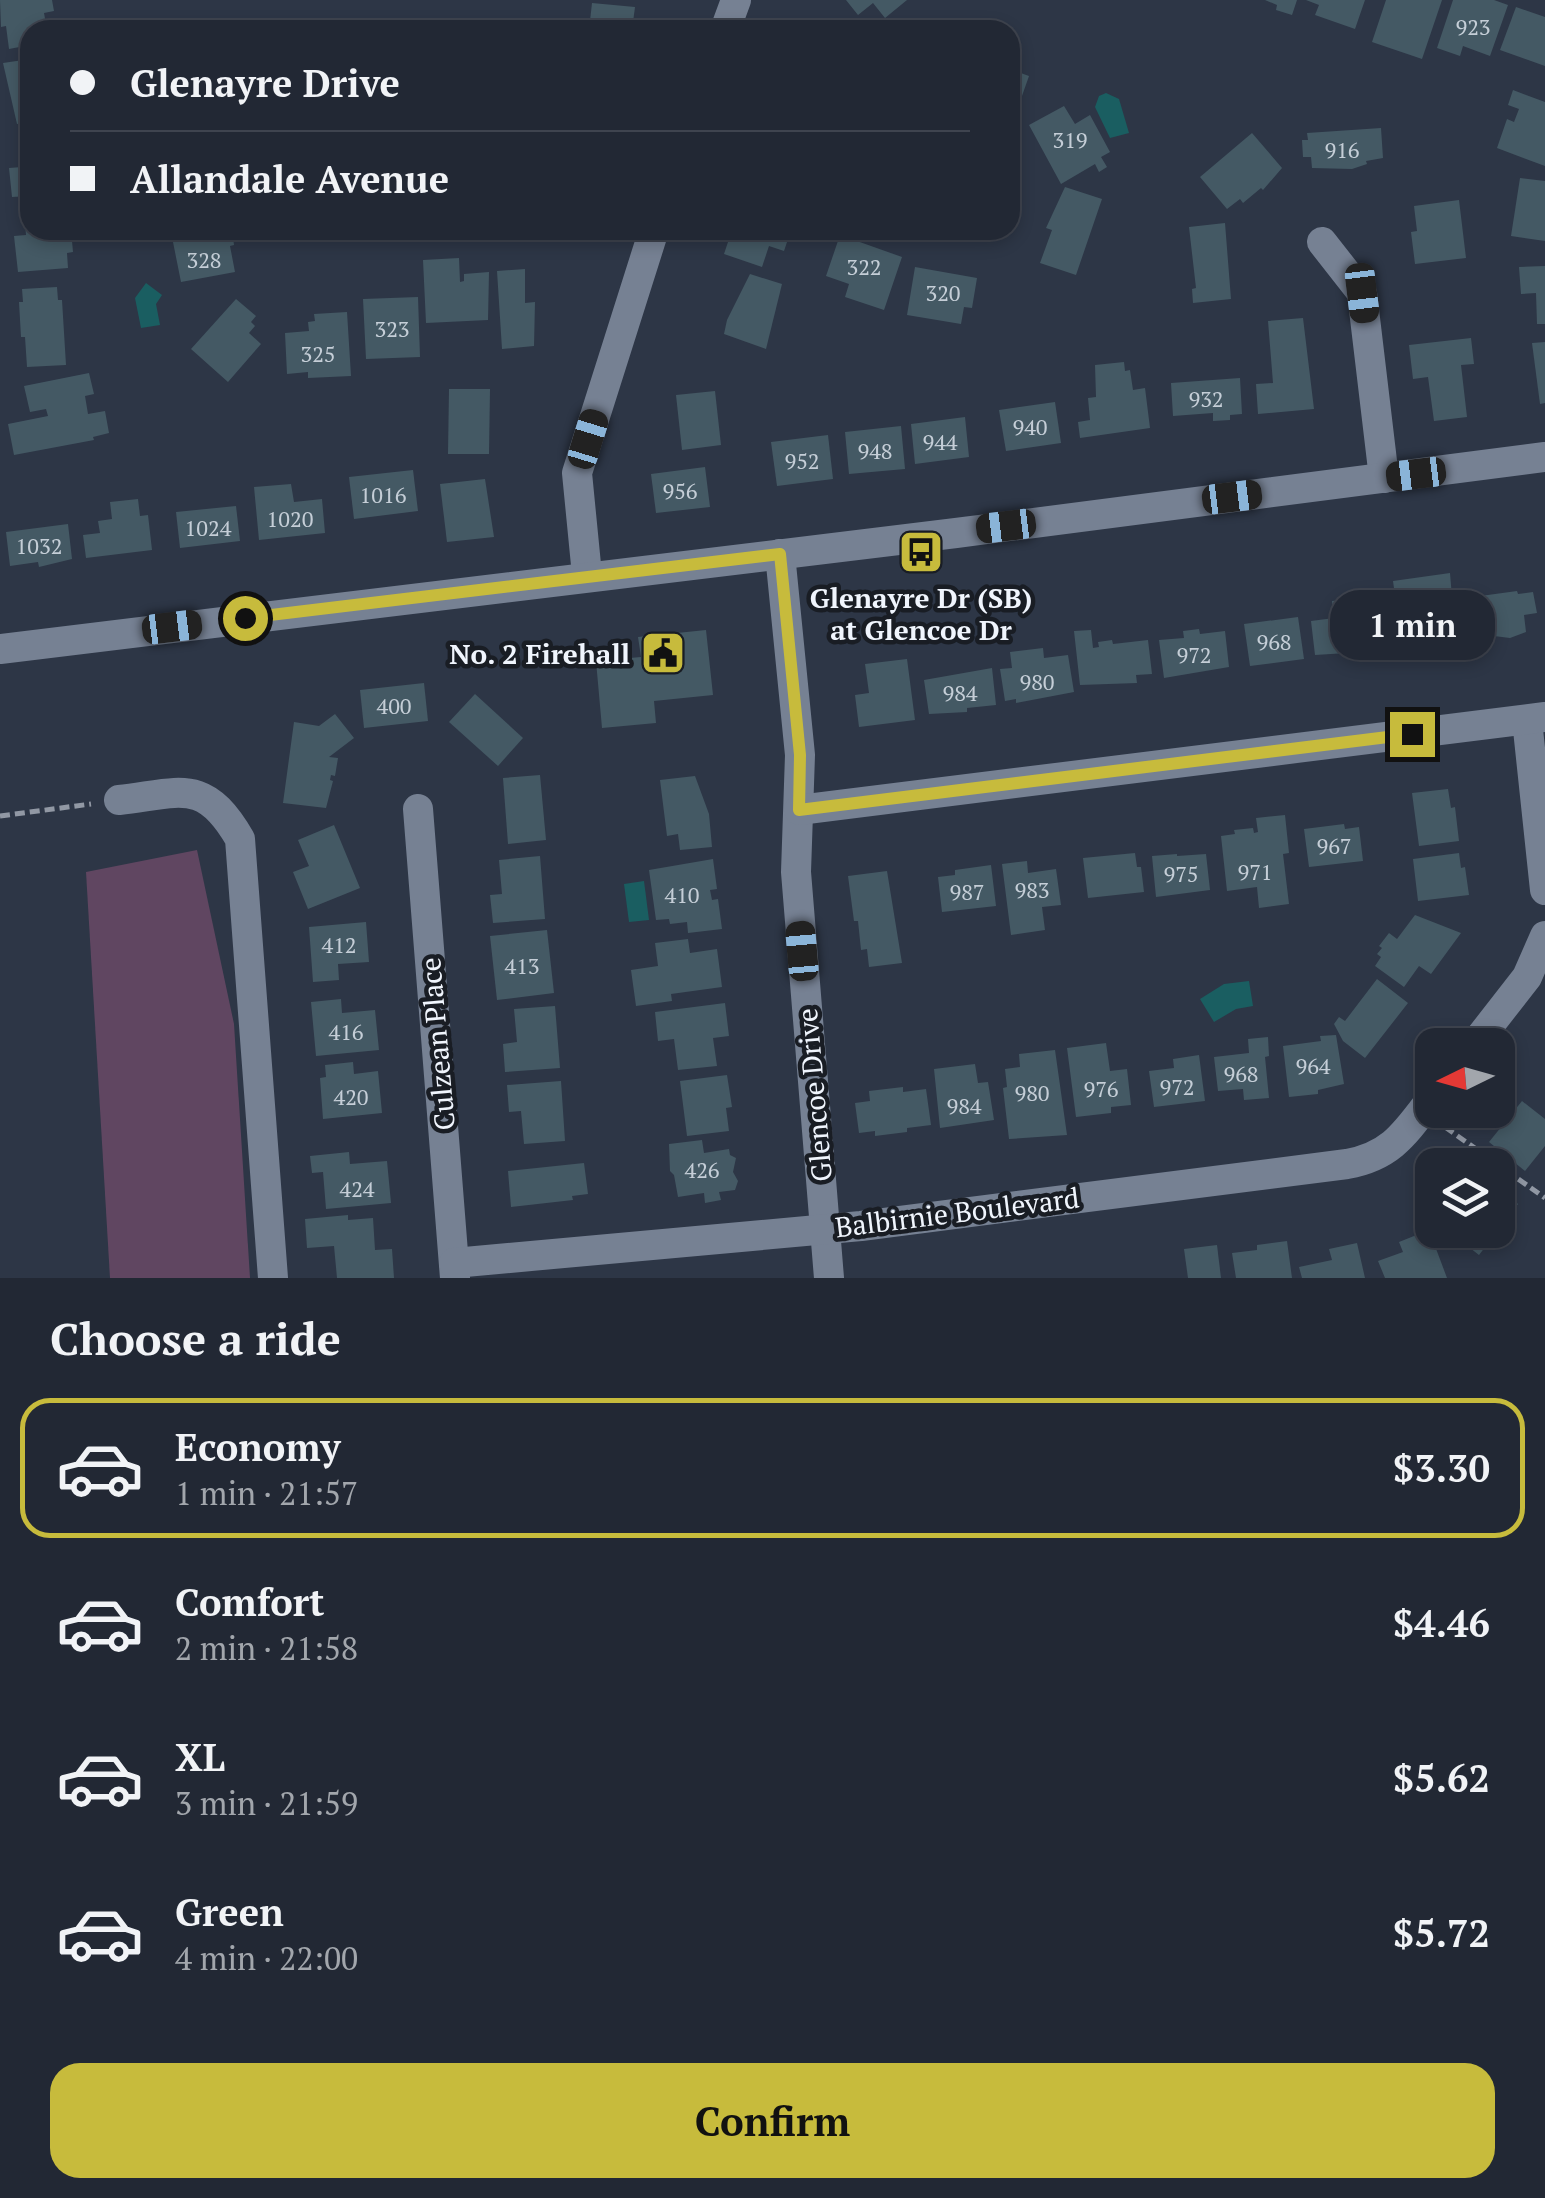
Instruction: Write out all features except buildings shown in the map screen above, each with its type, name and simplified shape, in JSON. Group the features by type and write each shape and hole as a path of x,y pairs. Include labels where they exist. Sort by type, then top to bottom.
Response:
{"street":[{"path":"587,576 578,474 651,240"},
{"path":"1322,242 1362,293 1384,478"},
{"path":"0,649 1545,457"},
{"name":"Glencoe Drive","path":"780,554 800,755 796,872 829,1278"},
{"path":"799,810 1536,719 1545,890"},
{"path":"118,800 186,792 210,800 224,812 240,839 273,1278"},
{"name":"Culzean Place","path":"418,809 455,1270"},
{"path":"1487,1028 1527,977 1545,936"},
{"name":"Balbirnie Boulevard","path":"455,1270 1363,1162 1390,1149 1415,1120"}],"path":[{"path":"0,816 118,800"},
{"path":"1457,1128 1545,1198"}],"shaded area":[{"path":"1106,93 1119,99 1129,133 1110,138 1095,107 1099,96"},
{"path":"146,283 162,295 156,304 160,325 141,328 135,298"},
{"path":"197,850 234,1024 250,1278 110,1278 86,872"},
{"path":"644,881 649,920 629,922 624,884"},
{"path":"1249,981 1253,1006 1236,1009 1214,1022 1200,999 1224,984"}],"place":[{"name":"Glenayre Dr (SB) at Glencoe Dr","path":"921,552"},
{"name":"No. 2 Firehall","path":"663,653"}],"route":[{"path":"245,618 780,554 800,755 799,810 1412,734"}]}
